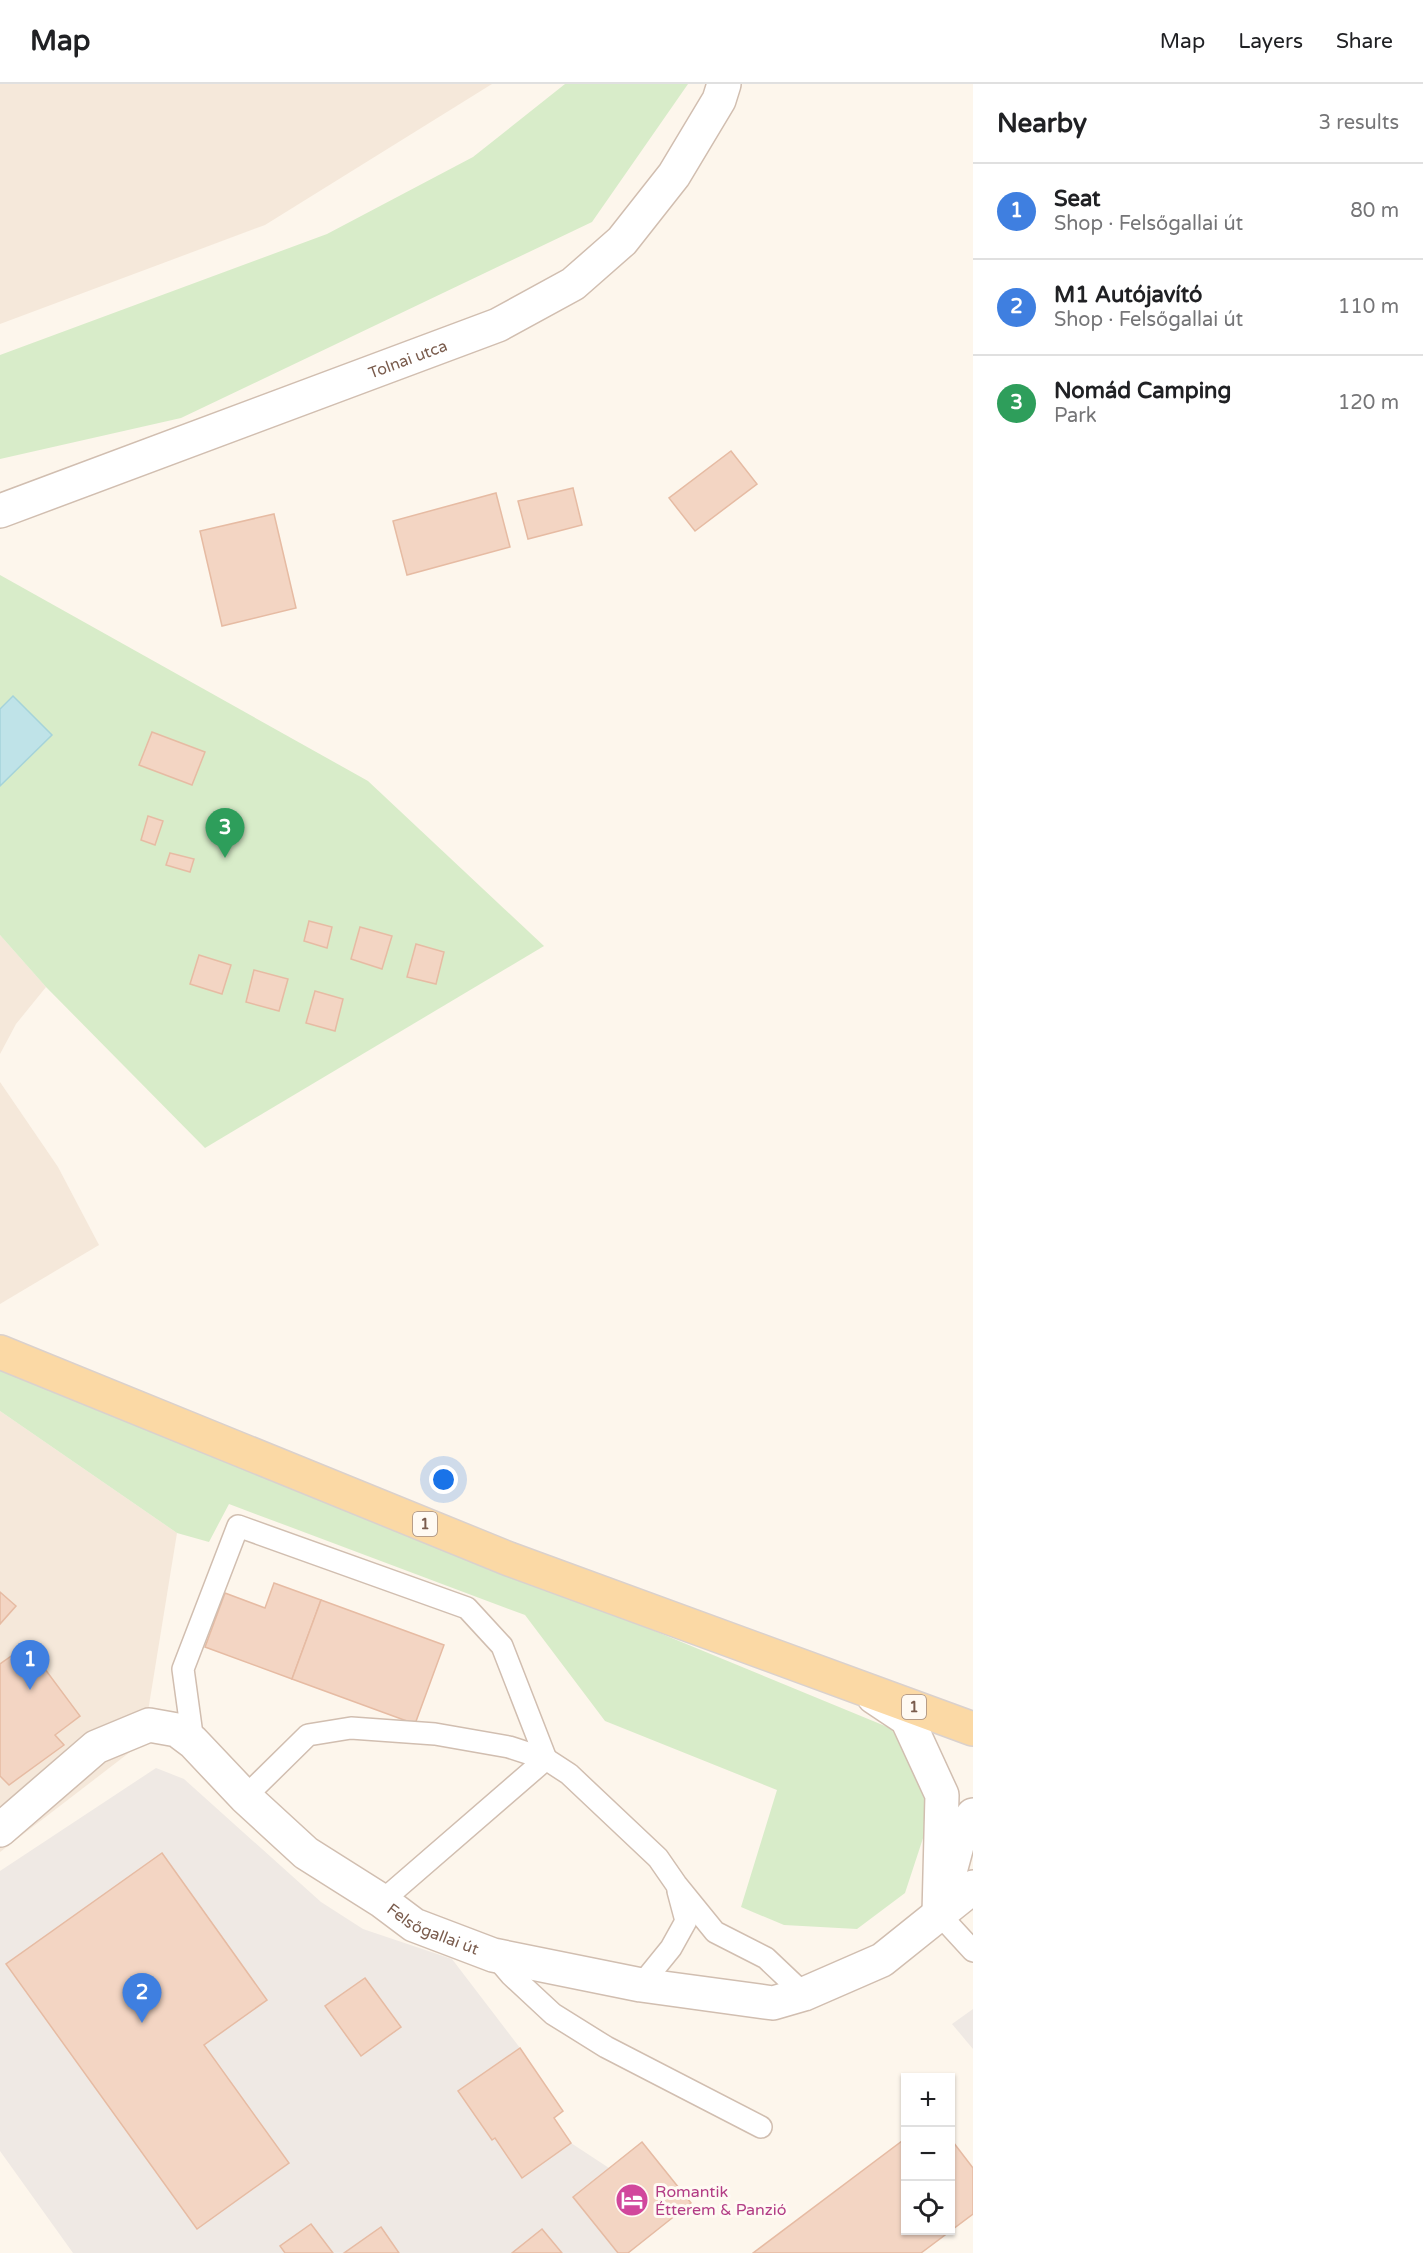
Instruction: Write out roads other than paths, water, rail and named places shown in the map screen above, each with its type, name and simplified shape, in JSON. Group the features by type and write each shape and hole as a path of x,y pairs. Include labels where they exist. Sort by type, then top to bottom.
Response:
{"main road":[{"name":"1","path":"0,1352 509,1559 973,1729"}],"street":[{"name":"Tolnai utca","path":"0,511 498,325 573,284 622,241 674,175 719,100 724,84"},
{"path":"855,1684 907,1719 942,1795 939,1914"},
{"name":"Felsőgallai út","path":"0,1830 96,1748 149,1725 177,1730 193,1742 245,1797 306,1852 382,1901 414,1925 493,1955 641,1985 773,2003 804,1994 882,1960 973,1887"},
{"path":"939,1914 961,1831 973,1815"},
{"path":"939,1914 973,1906"}],"lane":[{"path":"193,1742 183,1670 238,1526 467,1608 502,1646 546,1759"},
{"path":"245,1797 308,1735 351,1728 435,1734 509,1747 546,1759 569,1774 658,1858 715,1932 766,1958 804,1994"},
{"path":"382,1901 546,1759"},
{"path":"641,1985 671,1948 686,1921 676,1884"},
{"path":"939,1914 973,1951"},
{"path":"493,1955 553,2014 606,2047 761,2127"}],"water":[{"path":"13,696 52,735 0,786 0,709"}],"place":[{"name":"Nomád Camping","path":"225,858"},
{"name":"Seat","path":"30,1690"},
{"name":"M1 Autójavító","path":"142,2023"},
{"name":"Romantik Étterem & Panzió","path":"632,2200"}]}
